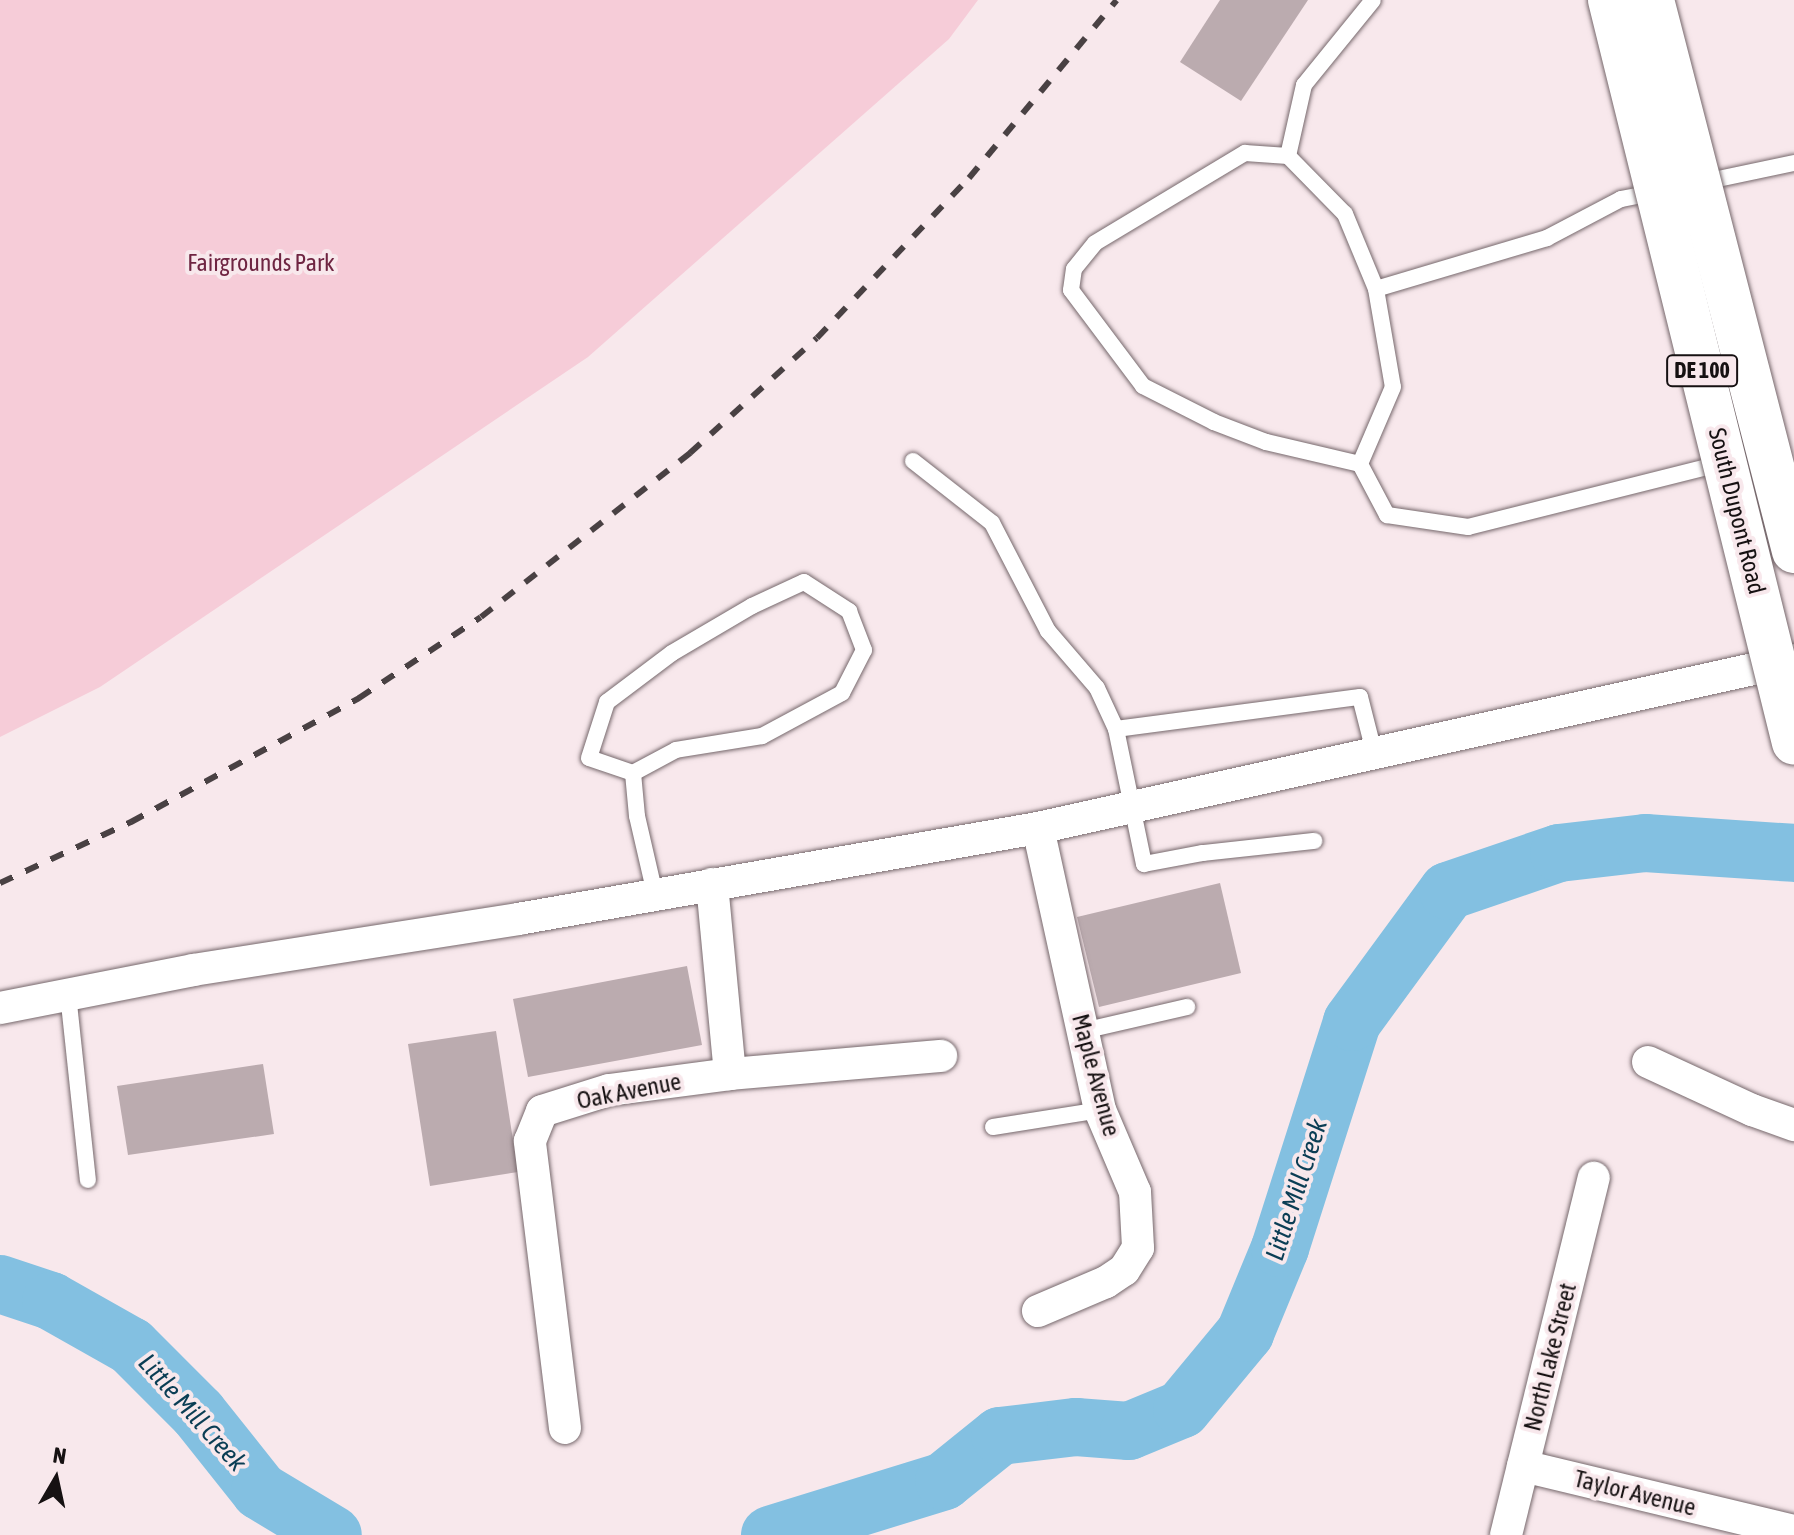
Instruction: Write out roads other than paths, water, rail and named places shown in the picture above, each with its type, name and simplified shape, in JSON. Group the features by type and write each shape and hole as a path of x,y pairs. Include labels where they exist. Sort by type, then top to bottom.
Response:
{"main road":[{"name":"South Dupont Road","path":"1610,0 1794,743"},
{"name":"South Dupont Road","path":"1652,0 1794,551"}],"street":[{"path":"0,1008 1132,810 1794,660"},
{"name":"Maple Avenue","path":"1038,828 1100,1110 1135,1192 1138,1248 1124,1270 1106,1282 1038,1311"},
{"path":"712,884 730,1074"},
{"name":"Oak Avenue","path":"565,1428 530,1141 542,1111 609,1090 730,1074 941,1056"},
{"path":"1648,1062 1752,1110 1794,1125"},
{"name":"North Lake Street","path":"1506,1535 1594,1178"},
{"name":"Taylor Avenue","path":"1523,1466 1794,1531"}],"lane":[{"path":"1288,156 1304,85 1373,0"},
{"path":"1360,464 1393,387 1376,289 1345,214 1288,156 1245,153 1095,243 1074,269 1071,290 1143,386 1214,422 1266,442 1360,464 1387,515 1468,527 1778,449"},
{"path":"1376,289 1547,238 1621,199 1794,163"},
{"path":"913,461 992,523 1048,631 1097,688 1116,729 1144,864 1203,853 1314,841"},
{"path":"804,582 849,611 864,650 842,693 762,736 676,750 633,773 589,758 607,702 629,685 672,653 752,606 804,582"},
{"path":"1116,729 1360,697 1375,756"},
{"path":"633,773 637,816 655,894"},
{"path":"68,994 88,1180"},
{"path":"1083,1031 1187,1007"},
{"path":"993,1127 1100,1110"}],"waterway":[{"name":"Little Mill Creek","path":"770,1535 944,1481 1000,1436 1076,1427 1129,1431 1182,1409 1245,1333 1280,1248 1352,1022 1448,891 1559,853 1645,843 1794,853"},
{"name":"Little Mill Creek","path":"0,1284 51,1301 131,1346 198,1413 260,1491 333,1535"}],"railway":[{"path":"0,883 131,822 359,698 481,617 690,453 817,338 969,178 1117,0"}],"park label":[{"name":"Fairgrounds Park","path":"261,263"}]}
